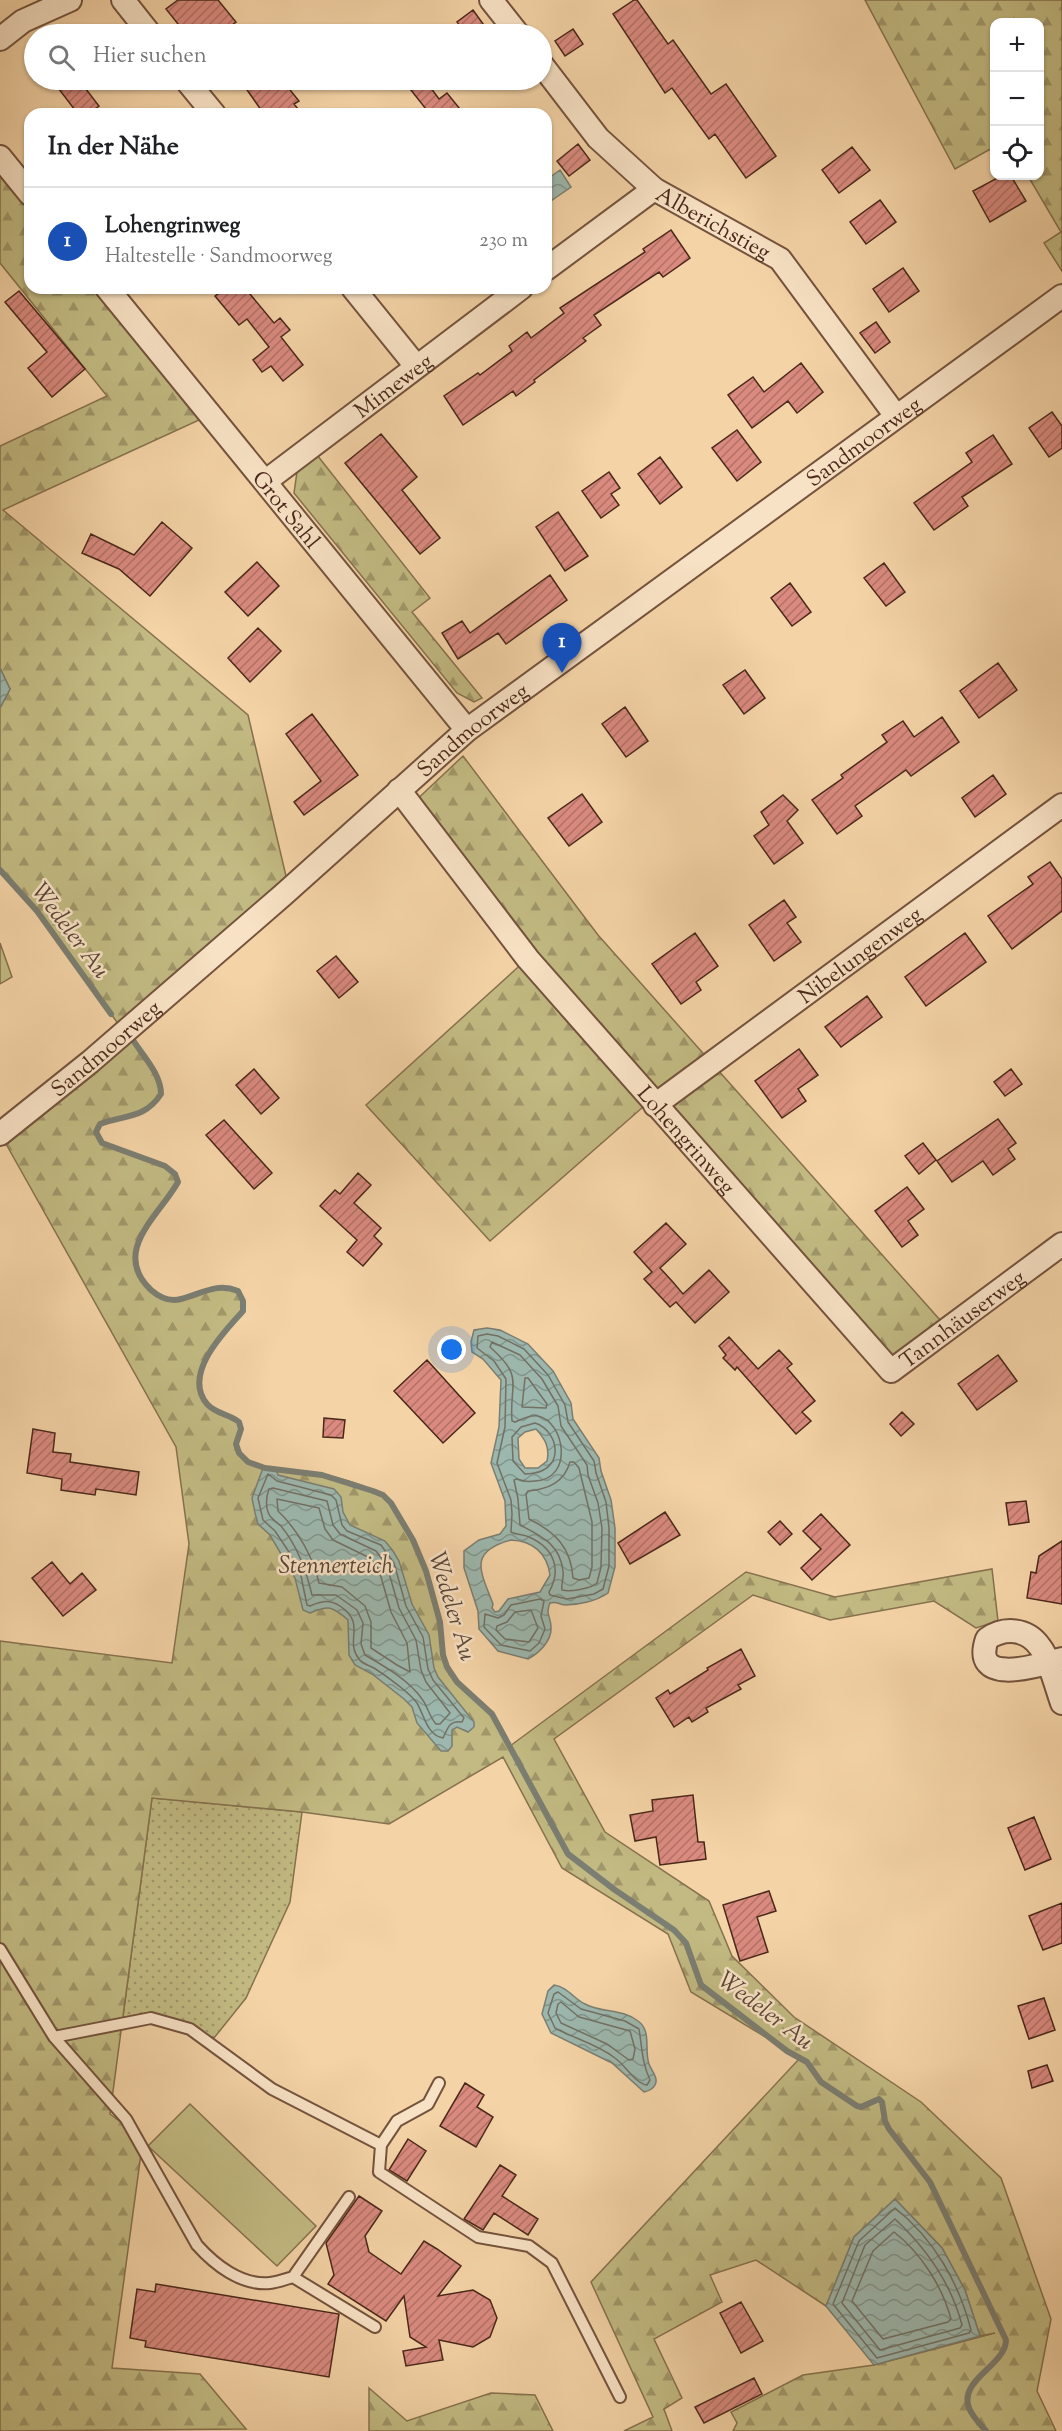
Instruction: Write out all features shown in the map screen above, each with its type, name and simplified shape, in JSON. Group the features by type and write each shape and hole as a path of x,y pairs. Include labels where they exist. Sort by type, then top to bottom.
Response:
{"street":[{"path":"0,39 23,21 69,0"},
{"path":"123,0 142,24"},
{"path":"491,0 510,24"},
{"name":"Alberichstieg","path":"552,78 598,138 654,189 780,259 896,416"},
{"path":"194,90 209,108"},
{"path":"0,157 24,187"},
{"path":"552,265 654,189"},
{"name":"Grot Sahl","path":"112,294 467,730"},
{"path":"358,294 416,366"},
{"name":"Mimeweg","path":"266,481 513,294"},
{"name":"Sandmoorweg","path":"0,1134 123,1033 283,895 467,730 1062,296"},
{"name":"Lohengrinweg","path":"399,790 528,959 891,1371"},
{"name":"Nibelungenweg","path":"655,1105 1062,805"},
{"name":"Tannhäuserweg","path":"891,1371 1062,1244"},
{"path":"1054,1661 1062,1703"}],"lane":[{"path":"0,1949 54,2037 126,2119 197,2245 226,2271 267,2283 293,2277 348,2197"},
{"path":"54,2037 152,2018 190,2029 272,2090 381,2145"},
{"path":"439,2083 428,2104 397,2121 381,2145 379,2172 478,2237 529,2246 552,2263 620,2397"},
{"path":"293,2277 375,2327"}],"green space":[{"path":"865,0 1062,0 1062,271 1044,243 1061,232 1030,180 1044,180 1044,18 990,18 990,149 955,169"},
{"path":"0,159 24,188 24,293 0,263"},
{"path":"25,294 111,294 210,415 3,510 248,715 290,893 133,1034 133,1041 152,1067 160,1084 161,1094 141,1112 98,1125 96,1127 97,1136 102,1143 165,1166 175,1174 178,1182 144,1230 138,1243 137,1269 145,1283 163,1297 172,1300 185,1299 220,1287 238,1291 243,1301 243,1311 208,1354 202,1367 199,1380 201,1392 207,1404 239,1422 237,1441 239,1452 252,1464 271,1469 311,1472 359,1484 384,1496 393,1505 411,1535 432,1591 440,1620 446,1665 459,1683 491,1711 510,1746 746,1572 835,1597 992,1569 998,1621 976,1628 934,1601 830,1620 753,1595 554,1739 605,1832 709,1901 732,1956 794,2017 921,2102 1001,2178 1051,2319 1037,2391 1056,2431 733,2431 737,2423 731,2412 803,2375 874,2365 995,2333 980,2336 965,2290 942,2248 895,2199 854,2237 826,2306 756,2260 710,2275 722,2302 654,2339 682,2398 664,2409 672,2431 624,2431 653,2417 591,2282 800,2058 691,1992 668,1934 562,1868 503,1757 389,1824 302,1812 152,1798 110,2114 143,2139 112,2368 200,2374 246,2429 0,2431 0,1641 172,1663 189,1544 176,1447 1,1135 124,1032 37,911 0,870 0,708 10,689 0,668 0,446 107,396"},
{"path":"317,455 430,598 412,612 482,698 474,702 457,693 294,493 297,472"},
{"path":"463,756 598,935 948,1329 891,1371 651,1100 490,1241 366,1105 527,959 411,805"},
{"path":"0,943 12,977 0,984"},
{"path":"152,1798 302,1812 290,1902 246,1998 214,2038 152,2018 122,2024"},
{"path":"190,2104 316,2226 277,2266 148,2146"},
{"path":"369,2388 407,2421 491,2393 535,2395 553,2431 369,2431"}],"water":[{"path":"560,170 571,187 552,200 552,176"},
{"path":"0,668 10,689 0,708"},
{"path":"487,1328 500,1330 528,1344 553,1371 571,1403 573,1419 599,1458 611,1500 615,1528 615,1567 608,1593 581,1603 565,1605 550,1603 548,1610 551,1632 547,1642 528,1659 498,1651 479,1629 478,1611 464,1568 464,1551 479,1540 500,1534 506,1526 505,1501 491,1463 499,1427 501,1380 483,1359 472,1352 471,1342 474,1330","holes":["536,1429 546,1444 547,1461 538,1468 525,1468 519,1459 518,1438 525,1432","511,1540 526,1543 538,1550 546,1560 550,1575 540,1592 508,1599 499,1611 495,1612 481,1564 488,1551"]},
{"name":"Stennerteich","path":"263,1468 276,1469 278,1475 334,1489 341,1497 343,1512 350,1525 385,1541 393,1551 399,1561 412,1604 429,1635 434,1668 438,1677 474,1722 474,1727 468,1732 457,1727 452,1730 452,1746 448,1751 441,1751 417,1723 412,1707 404,1699 372,1674 355,1665 349,1655 348,1620 330,1608 310,1613 303,1610 295,1578 270,1535 258,1524 252,1498"},
{"path":"554,1985 563,1988 585,2004 632,2017 642,2025 646,2035 649,2064 656,2080 653,2088 644,2092 612,2063 551,2033 542,2014 548,1991"},
{"path":"895,2199 942,2248 965,2290 980,2336 874,2365 826,2306 854,2237"}],"building":[{"path":"178,0 218,0 236,22 233,24 178,24 166,9"},
{"path":"637,0 668,44 673,40 711,94 726,84 776,156 746,178 715,134 709,139 672,88 665,93 613,14"},
{"path":"473,10 483,24 458,24 457,22"},
{"path":"573,29 583,44 565,56 555,41"},
{"path":"60,90 87,90 99,106 96,108 73,108"},
{"path":"247,90 290,90 299,101 294,104 297,108 260,108"},
{"path":"411,90 432,90 439,99 447,93 459,108 425,108"},
{"path":"578,144 590,160 569,176 557,161"},
{"path":"852,147 870,170 839,193 822,170"},
{"path":"994,180 1013,180 1026,201 990,222 973,191"},
{"path":"880,200 896,222 866,244 850,222"},
{"path":"671,230 690,258 663,277 659,272 594,315 601,325 583,338 586,341 516,396 513,391 463,425 444,396 478,373 480,375 512,351 509,346 527,332 531,338 564,313 560,308 645,252 643,249"},
{"path":"903,268 919,291 889,312 873,289"},
{"path":"19,291 85,369 52,397 28,368 47,352 5,302"},
{"path":"218,294 250,294 274,323 280,318 290,330 281,337 303,365 283,381 271,366 262,372 253,360 269,347 247,319 239,325 215,296"},
{"path":"876,322 890,342 875,353 860,333"},
{"path":"801,363 823,392 797,413 788,401 752,428 728,395 753,377 764,392"},
{"path":"1052,412 1062,426 1062,448 1049,457 1029,428"},
{"path":"737,430 761,462 737,481 712,448"},
{"path":"381,434 417,477 402,490 440,538 420,554 345,463"},
{"path":"993,435 1012,464 962,497 968,506 934,530 914,503 972,462 966,453"},
{"path":"660,457 682,487 660,504 638,474"},
{"path":"609,472 620,488 611,494 619,505 601,518 582,491"},
{"path":"558,512 588,556 565,571 536,527"},
{"path":"162,522 192,548 150,596 119,569 82,553 91,534 134,555"},
{"path":"257,562 279,586 248,616 225,592"},
{"path":"884,563 905,592 886,606 864,578"},
{"path":"550,575 567,600 506,644 498,633 458,659 442,633 462,621 470,633"},
{"path":"790,583 811,612 792,626 771,598"},
{"path":"258,628 281,651 250,682 228,658"},
{"path":"998,663 1017,690 979,718 960,691"},
{"path":"745,670 765,698 744,714 723,685"},
{"path":"625,707 648,741 626,757 602,724"},
{"path":"312,714 358,775 304,815 294,802 321,781 286,734"},
{"path":"942,717 959,742 911,776 906,770 855,806 862,816 837,834 812,800 843,778 841,775 887,742 882,735 903,721 914,737"},
{"path":"993,775 1006,794 975,817 962,798"},
{"path":"582,794 602,822 569,846 548,818"},
{"path":"783,795 798,810 787,821 803,843 774,864 754,836 769,825 761,812"},
{"path":"1050,862 1062,879 1062,911 1012,949 988,916 1033,884 1028,877"},
{"path":"784,900 796,917 787,923 801,942 774,961 749,925"},
{"path":"695,933 718,966 696,982 701,990 681,1004 652,964"},
{"path":"965,933 986,962 926,1006 905,977"},
{"path":"336,956 358,982 339,998 317,971"},
{"path":"867,996 882,1017 841,1047 825,1027"},
{"path":"799,1049 818,1075 798,1089 806,1101 782,1118 755,1081"},
{"path":"254,1069 279,1098 261,1114 236,1085"},
{"path":"1011,1069 1022,1084 1005,1096 994,1082"},
{"path":"998,1119 1016,1143 1008,1149 1015,1159 993,1175 983,1161 952,1182 937,1161"},
{"path":"224,1120 272,1173 254,1189 206,1135"},
{"path":"923,1143 936,1160 919,1174 905,1156"},
{"path":"358,1173 371,1185 354,1203 381,1228 374,1236 382,1244 363,1266 347,1252 357,1240 320,1206 335,1190 340,1194"},
{"path":"907,1187 924,1209 908,1221 918,1235 902,1247 875,1211"},
{"path":"666,1223 686,1244 660,1268 683,1294 709,1270 729,1292 695,1323 676,1302 670,1307 644,1279 652,1272 634,1252"},
{"path":"729,1337 758,1369 779,1350 792,1364 787,1368 815,1401 802,1412 811,1421 796,1434 737,1367 735,1370 723,1358 726,1355 719,1346"},
{"path":"998,1355 1017,1381 977,1410 958,1384"},
{"path":"427,1360 475,1413 443,1443 394,1391"},
{"path":"902,1412 914,1424 901,1436 890,1424"},
{"path":"324,1418 345,1420 343,1438 323,1437"},
{"path":"33,1429 55,1433 53,1452 71,1454 70,1462 139,1472 136,1495 96,1489 95,1495 61,1490 62,1479 27,1473"},
{"path":"1026,1501 1029,1522 1009,1525 1006,1503"},
{"path":"665,1512 680,1535 630,1564 618,1543"},
{"path":"821,1514 850,1545 812,1580 801,1568 821,1549 803,1531"},
{"path":"780,1521 792,1534 780,1545 768,1532"},
{"path":"1062,1541 1062,1604 1027,1598 1031,1572 1036,1573 1039,1556"},
{"path":"52,1562 70,1584 82,1573 96,1590 63,1616 32,1578"},
{"path":"741,1649 755,1676 738,1685 741,1689 706,1708 708,1712 692,1722 689,1717 674,1727 656,1698 668,1690 670,1694 708,1670 707,1668"},
{"path":"693,1795 698,1842 704,1842 706,1859 660,1865 656,1837 635,1841 630,1815 653,1811 652,1800"},
{"path":"1034,1817 1051,1859 1025,1870 1008,1828"},
{"path":"769,1891 776,1911 757,1917 768,1952 740,1961 723,1905"},
{"path":"1062,1903 1062,1943 1043,1950 1029,1916"},
{"path":"1044,1998 1055,2030 1029,2039 1018,2006"},
{"path":"1047,2065 1053,2081 1032,2088 1028,2071"},
{"path":"465,2083 484,2095 477,2107 493,2117 476,2147 440,2126"},
{"path":"408,2139 426,2151 407,2181 389,2170"},
{"path":"500,2165 516,2175 502,2196 538,2219 528,2235 494,2213 483,2230 464,2219"},
{"path":"359,2196 382,2211 365,2236 369,2252 401,2274 424,2241 437,2249 461,2266 438,2296 473,2290 490,2300 497,2318 490,2337 473,2347 439,2340 443,2360 406,2366 403,2351 426,2347 410,2337 404,2296 386,2321 328,2284 334,2275 326,2243"},
{"path":"156,2284 339,2314 329,2377 145,2347 146,2341 130,2338 137,2289 155,2292"},
{"path":"741,2302 763,2341 741,2353 720,2313"},
{"path":"754,2378 762,2394 704,2423 695,2407"}],"waterway":[{"name":"Wedeler Au","path":"0,870 37,911 111,1014"},
{"name":"Wedeler Au","path":"133,1040 155,1072 161,1094 148,1108 133,1115 100,1124 96,1132 102,1143 165,1166 175,1174 178,1182 142,1234 135,1261 140,1276 151,1290 169,1299 177,1300 223,1288 238,1291 243,1301 243,1311 208,1354 202,1367 199,1380 201,1392 207,1404 239,1422 241,1429 236,1444 239,1453 248,1462 265,1468 322,1475 383,1495 391,1503 413,1540 426,1571 440,1622 443,1655 447,1667 457,1682 492,1714 568,1854 615,1890 674,1930 686,1943 701,1985 787,2051 807,2062 821,2082 857,2106 861,2107 879,2099 882,2102 885,2121 889,2129 930,2182 1006,2340 999,2357 976,2381 967,2398 970,2411 986,2431"}],"place":[{"name":"Lohengrinweg","path":"562,673"}]}
